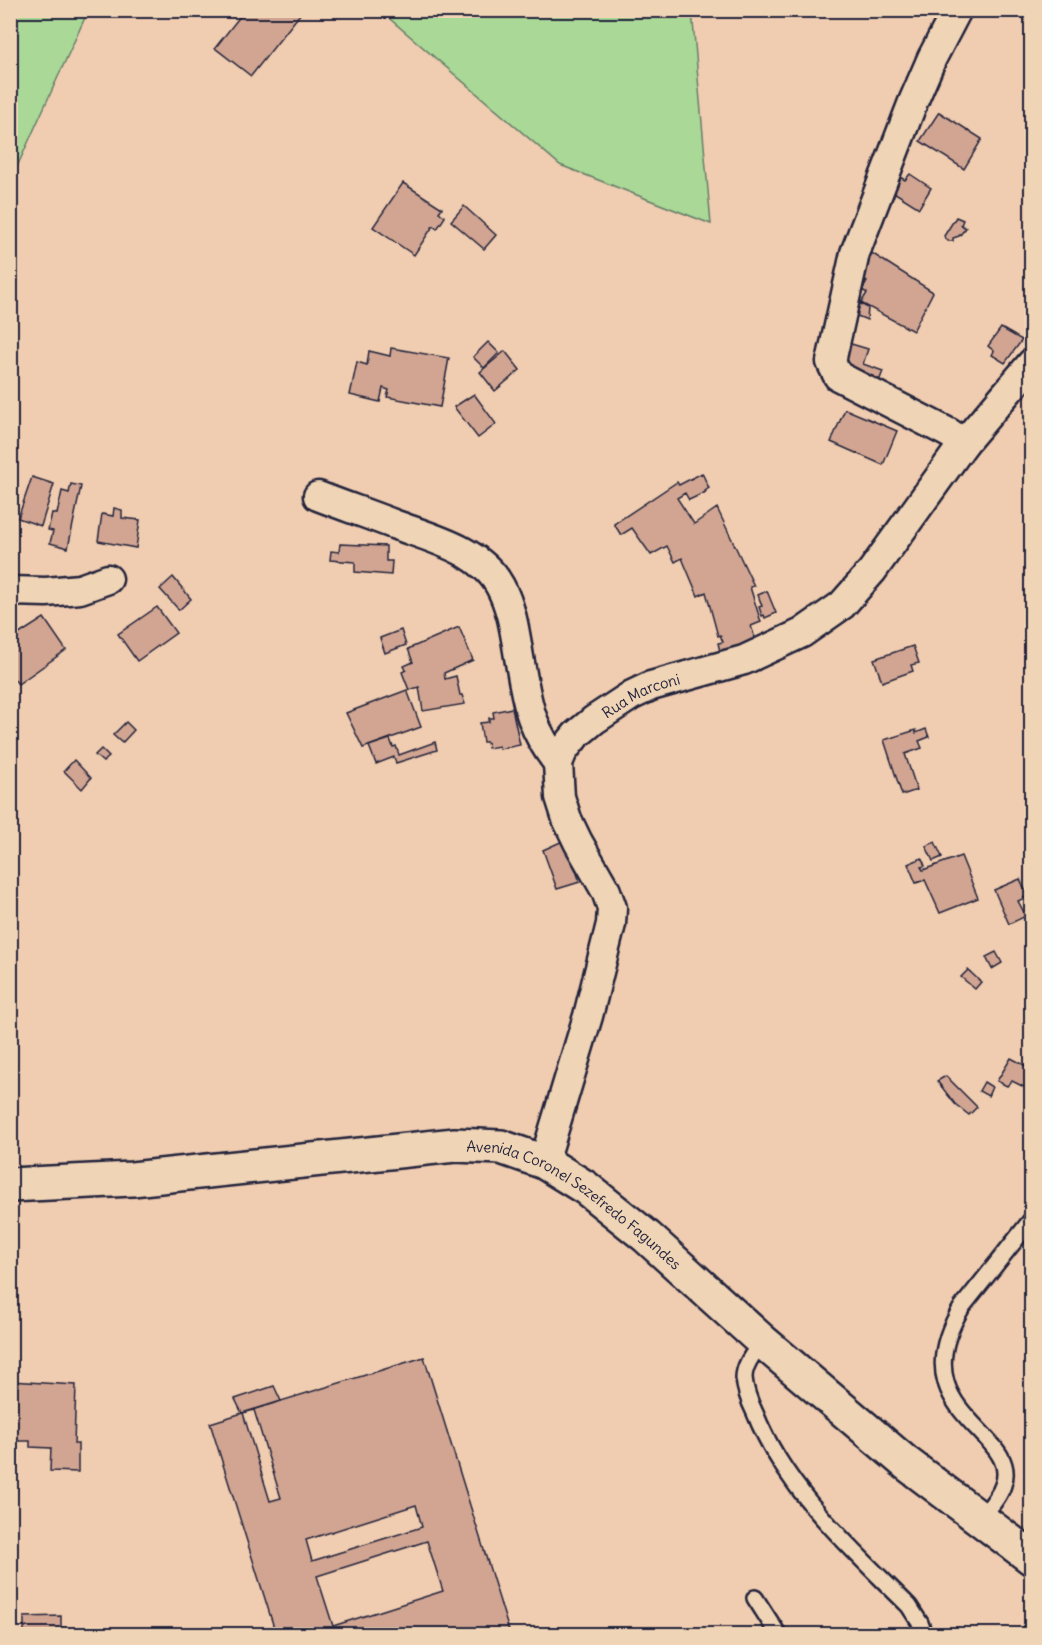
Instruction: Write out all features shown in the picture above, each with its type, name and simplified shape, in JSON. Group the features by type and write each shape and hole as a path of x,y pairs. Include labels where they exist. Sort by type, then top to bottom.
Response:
{"main road":[{"name":"Avenida Coronel Sezefredo Fagundes","path":"10,1185 132,1179 455,1145 501,1147 544,1162 586,1188 647,1237 762,1341 906,1463 1032,1558"}],"street":[{"path":"957,10 932,58 913,102 855,254 831,362 838,376 964,443"},
{"name":"Rua Marconi","path":"558,763 563,751 576,735 614,705 651,686 744,660 802,633 842,605 872,571 964,443 1032,363"},
{"path":"318,496 455,547 484,566 500,585 511,611 527,703 535,729 544,746 558,763 558,787 567,819 606,891 612,908 611,924 588,1016 544,1162"},
{"path":"10,591 46,592 80,589 108,579"}],"lane":[{"path":"980,1519 1004,1484 1005,1469 1001,1455 964,1416 951,1397 944,1376 943,1356 953,1323 962,1307 1032,1219"},
{"path":"762,1341 750,1359 744,1377 750,1401 769,1443 811,1505 909,1606 920,1623 924,1635"},
{"path":"755,1598 778,1635"}],"green space":[{"path":"10,11 88,11 11,180"},
{"path":"386,11 692,11 711,224 560,165 390,19"}],"building":[{"path":"245,10 299,10 301,13 251,76 215,48"},
{"path":"939,112 982,139 964,169 920,141"},
{"path":"910,174 931,188 919,208 892,191 900,177 905,180"},
{"path":"403,183 442,208 439,212 445,217 437,229 433,226 414,255 373,227"},
{"path":"464,206 496,235 484,249 451,221"},
{"path":"956,217 963,220 961,225 966,228 959,236 953,238 953,241 948,241 944,236"},
{"path":"870,252 933,292 913,331 861,303 867,293 862,290 867,282 863,279 865,276 863,274 869,262 865,260"},
{"path":"859,303 868,308 867,320 855,315"},
{"path":"1001,328 1022,340 1005,363 992,355 994,351 988,346"},
{"path":"488,342 499,353 484,368 473,357"},
{"path":"848,343 868,349 863,364 883,371 877,387 840,370"},
{"path":"391,348 449,358 440,407 387,397 389,390 383,388 380,402 350,395 357,362 367,365 369,351 390,356"},
{"path":"505,351 520,370 495,391 480,372"},
{"path":"474,394 496,424 478,438 454,407"},
{"path":"845,409 897,431 883,465 831,442"},
{"path":"702,473 709,488 706,492 689,500 685,493 677,498 694,524 717,508 754,586 750,587 761,622 751,626 756,641 721,656 718,643 723,642 720,635 718,636 706,592 698,596 682,558 675,562 667,546 651,555 632,528 621,535 614,524 677,482 679,485"},
{"path":"32,477 54,484 41,526 18,518"},
{"path":"71,484 81,486 68,548 50,543 53,531 48,530 52,513 57,514 62,491 69,493"},
{"path":"114,508 122,510 122,518 140,520 136,548 98,541 102,514 113,516"},
{"path":"340,544 386,546 386,561 392,561 391,575 355,572 355,562 330,560 331,551 339,552"},
{"path":"173,577 191,599 179,610 160,589"},
{"path":"767,591 776,613 765,618 759,607 762,606 758,595"},
{"path":"157,607 176,633 137,661 118,634"},
{"path":"44,618 66,650 18,684 10,674 10,635 13,638"},
{"path":"459,627 473,660 444,673 445,679 456,676 460,695 465,704 423,711 419,687 409,690 402,672 406,670 404,666 413,662 408,649"},
{"path":"401,630 406,645 385,653 380,638"},
{"path":"913,646 919,663 911,665 913,671 882,682 874,659"},
{"path":"407,690 421,727 363,748 346,713"},
{"path":"512,708 520,745 500,749 499,746 488,748 487,742 483,742 480,723 489,722 489,718 494,718 493,712"},
{"path":"126,722 134,730 122,743 113,735"},
{"path":"926,729 929,737 919,741 922,748 905,754 917,790 902,795 884,740"},
{"path":"390,739 399,755 435,742 437,750 396,763 394,757 376,764 369,746"},
{"path":"101,749 109,757 103,762 95,755"},
{"path":"74,760 91,778 82,789 64,771"},
{"path":"565,840 580,882 557,889 543,850"},
{"path":"935,842 942,857 933,861 926,846"},
{"path":"961,856 978,898 940,913 925,880 916,883 908,864 922,858 925,866 921,867 923,870"},
{"path":"1020,879 1028,896 1018,901 1026,916 1009,924 994,890"},
{"path":"996,952 1002,963 992,969 986,957"},
{"path":"968,970 981,982 975,989 961,977"},
{"path":"1011,1058 1032,1069 1032,1091 1012,1081 1007,1086 997,1081"},
{"path":"946,1076 977,1107 969,1115 955,1104 937,1081"},
{"path":"984,1082 992,1087 988,1096 979,1091"},
{"path":"424,1357 510,1634 276,1634 210,1423","holes":["254,1410 281,1498 270,1501 243,1413","416,1505 422,1527 312,1561 306,1540","427,1541 443,1591 333,1626 317,1576"]},
{"path":"10,1381 76,1385 74,1444 78,1444 78,1472 50,1471 51,1448 30,1447 30,1441 10,1441"},
{"path":"274,1386 281,1401 242,1413 235,1399"},
{"path":"61,1616 61,1628 71,1628 71,1634 24,1634 24,1617"}]}
